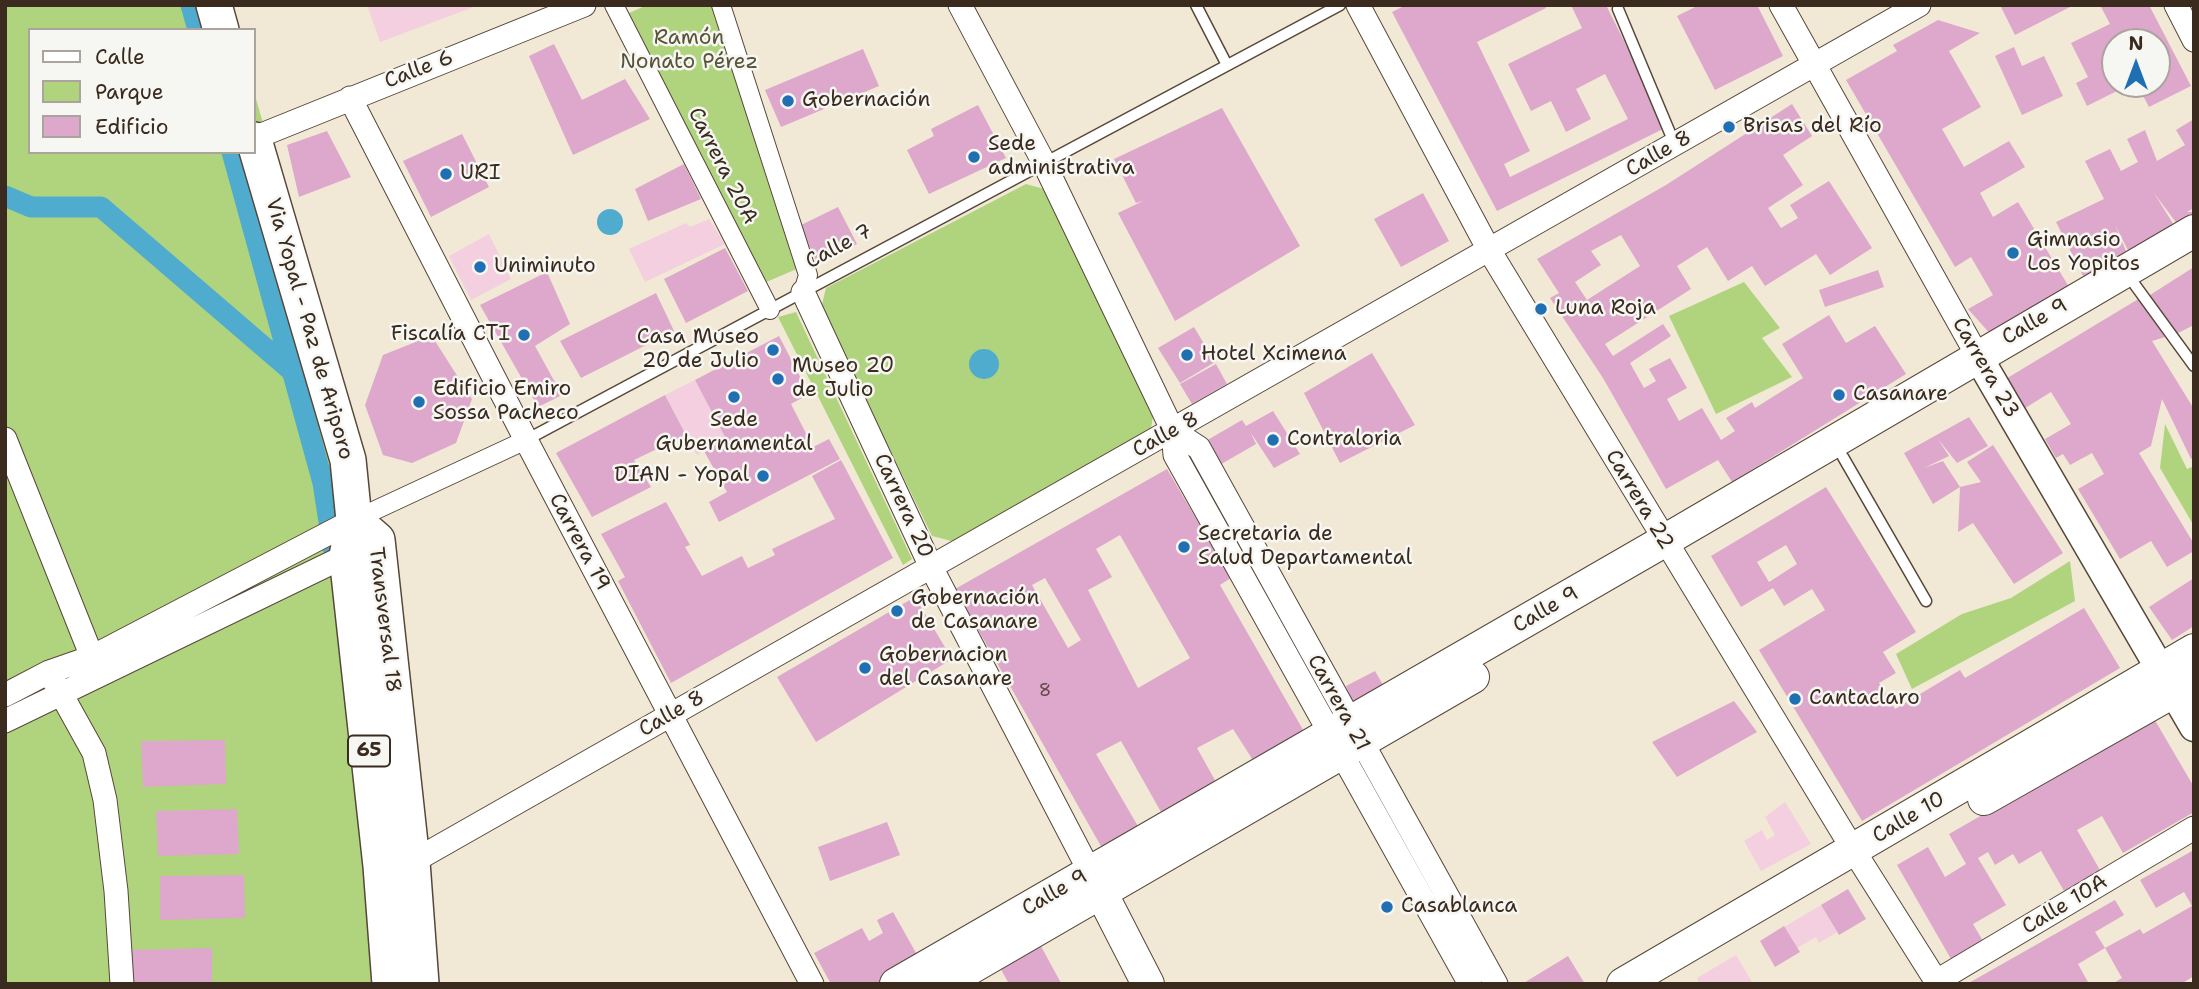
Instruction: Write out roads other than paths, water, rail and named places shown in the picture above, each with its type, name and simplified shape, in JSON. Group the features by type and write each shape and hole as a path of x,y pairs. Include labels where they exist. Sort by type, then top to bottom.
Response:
{"main road":[{"path":"214,5 220,28"},
{"name":"Via Yopal - Paz de Ariporo","path":"256,146 348,460 358,534"},
{"name":"Calle 9","path":"896,984 1095,883 1346,739 1982,363 2194,231"},
{"name":"Calle 9","path":"1670,549 1843,457 1982,363 2135,285 2194,251"},
{"name":"Transversal 18","path":"358,534 396,864 421,984"},
{"name":"Calle 10","path":"1623,984 1858,859 2176,681 2194,650"},
{"name":"Calle 10","path":"1664,984 1858,859"},
{"name":"Transversal 18","path":"390,984 396,864"},
{"name":"Calle 9","path":"943,984 1095,883"},
{"name":"Carrera 20","path":"1095,883 1148,984"}],"street":[{"name":"Calle 6","path":"256,138 584,5"},
{"name":"Carrera 20A","path":"614,5 770,310"},
{"name":"Carrera 20","path":"721,5 808,275 803,292 931,567 1095,883"},
{"name":"Carrera 21","path":"960,5 1044,163 1173,431 1199,448 1470,984"},
{"name":"Carrera 22","path":"1358,5 1489,250 1858,859 1938,982"},
{"name":"Carrera 23","path":"1781,5 1982,363 2176,681 2194,727"},
{"name":"Calle 8","path":"396,864 669,716 1919,5"},
{"path":"2176,5 2194,40"},
{"name":"Carrera 19","path":"350,98 669,716 812,984"},
{"path":"5,439 92,657"},
{"name":"Calle 7","path":"358,534 526,440"},
{"path":"5,695 49,672 92,657 291,553 358,534"},
{"path":"5,721 358,534"},
{"path":"49,672 94,752 105,800 116,891 122,984"},
{"name":"Carrera 21","path":"1346,739 1496,984"},
{"name":"Calle 10A","path":"1938,982 2194,828"}],"lane":[{"path":"1196,5 1227,65"},
{"name":"Calle 7","path":"526,440 1340,5"},
{"path":"1618,9 1675,145"},
{"path":"2135,285 2194,366"},
{"path":"1843,457 1926,601"}],"water":[{"path":"610,209 619,213 623,222 619,231 610,235 601,231 597,222 601,213"},
{"path":"984,349 995,353 999,364 995,375 984,379 973,375 969,364 973,353"}],"waterway":[{"path":"191,5 197,28"},
{"path":"233,154 323,483 333,548"},
{"path":"5,196 31,207 101,207 293,372"}],"place":[{"name":"Gobernación","path":"788,101"},
{"name":"Brisas del Río","path":"1729,127"},
{"name":"Sede administrativa","path":"974,157"},
{"name":"URI","path":"446,174"},
{"name":"Gimnasio Los Yopitos","path":"2013,253"},
{"name":"Uniminuto","path":"480,267"},
{"name":"Luna Roja","path":"1541,309"},
{"name":"Fiscalía CTI","path":"524,335"},
{"name":"Casa Museo 20 de Julio","path":"773,350"},
{"name":"Hotel Xcimena","path":"1187,355"},
{"name":"Museo 20 de Julio","path":"778,379"},
{"name":"Casanare","path":"1839,395"},
{"name":"Sede Gubernamental","path":"734,397"},
{"name":"Edificio Emiro Sossa Pacheco","path":"419,402"},
{"name":"Contraloria","path":"1273,440"},
{"name":"DIAN - Yopal","path":"763,476"},
{"name":"Secretaria de Salud Departamental","path":"1184,547"},
{"name":"Gobernación de Casanare","path":"897,611"},
{"name":"Gobernacion del Casanare","path":"865,668"},
{"name":"Cantaclaro","path":"1795,699"},
{"name":"Casablanca","path":"1387,907"}],"park label":[{"name":"Ramón Nonato Pérez","path":"689,51"}]}
